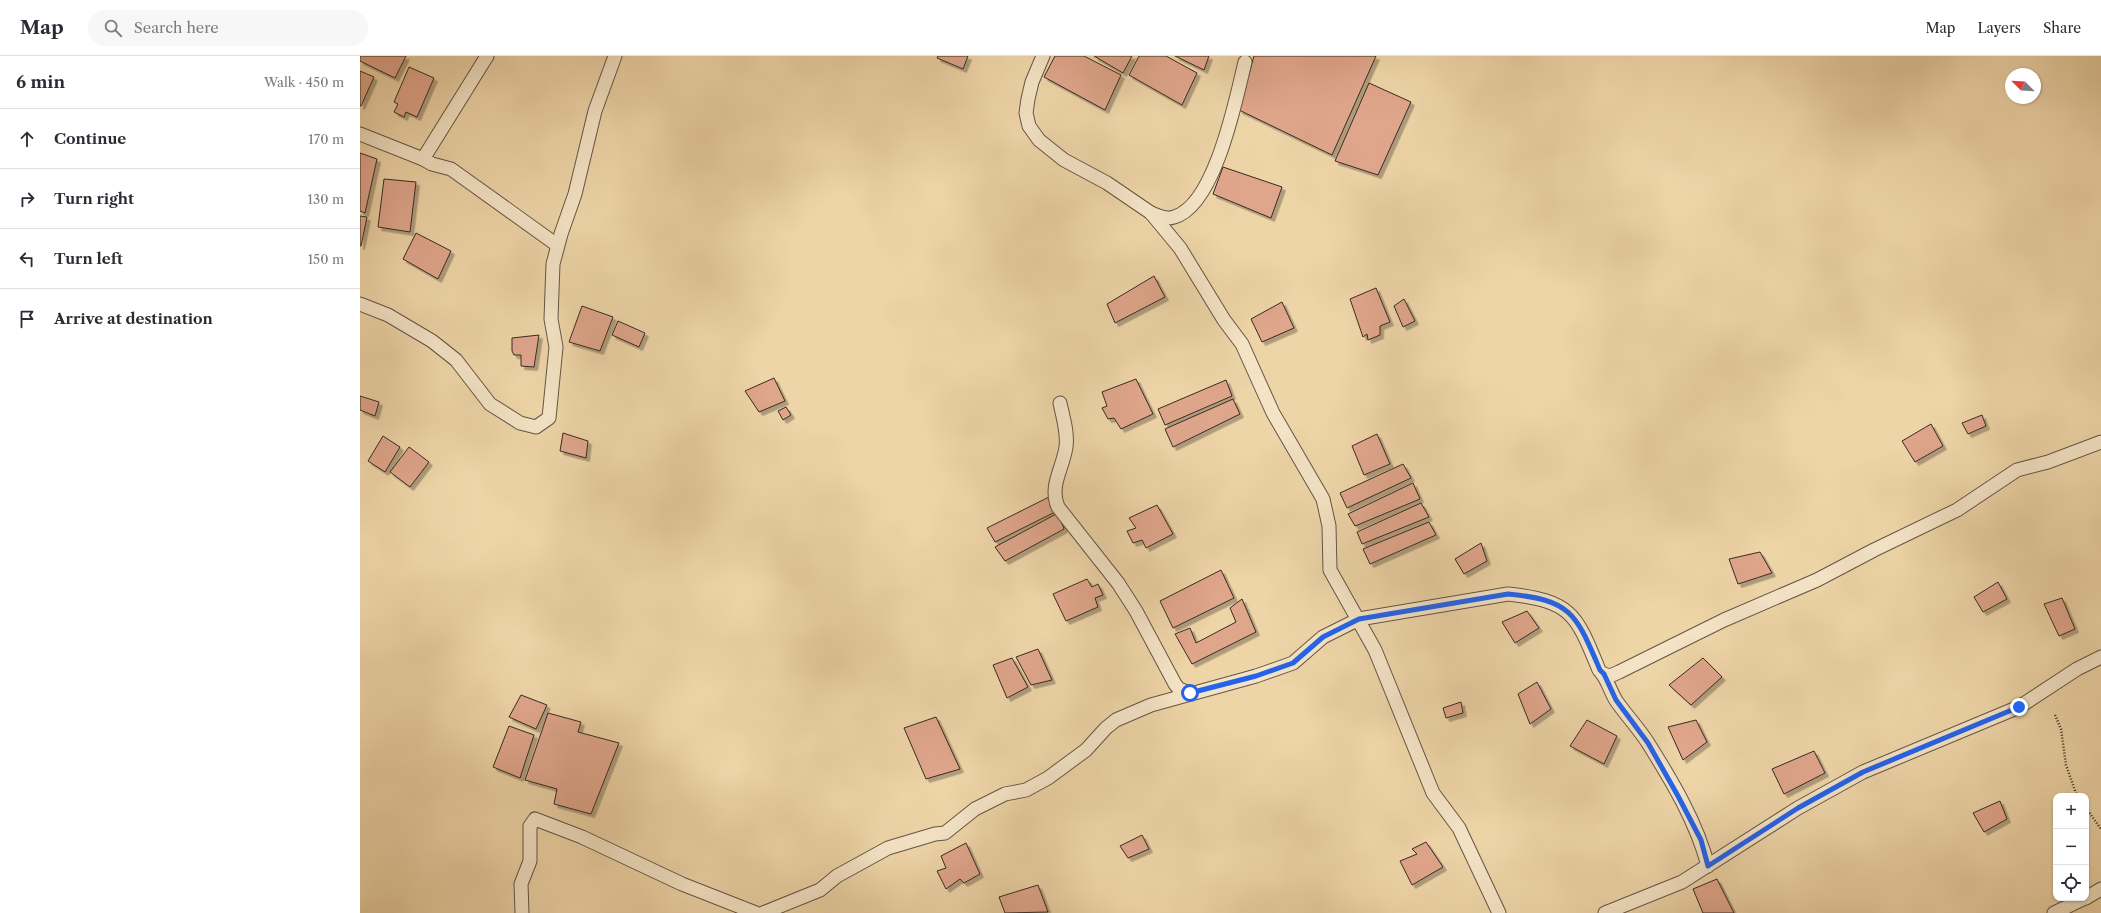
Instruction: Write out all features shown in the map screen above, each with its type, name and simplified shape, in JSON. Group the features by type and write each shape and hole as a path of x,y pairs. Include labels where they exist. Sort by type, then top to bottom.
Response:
{"street":[{"path":"423,159 457,101 487,56"},
{"path":"360,304 388,315 432,341 456,360 490,404 520,423 536,427 549,418 556,347 551,319 553,264 557,245 575,194 595,111 614,56"},
{"path":"1043,56 1032,82 1026,113 1030,126 1040,140 1064,160 1107,183 1151,212 1164,218 1174,218 1190,209 1207,184 1228,132 1245,62"},
{"path":"360,134 432,164 450,169 557,245"},
{"path":"1151,212 1180,248 1224,320 1242,344 1273,413 1323,499 1329,526 1330,570 1359,619 1383,669 1433,792 1459,828 1499,913"},
{"path":"1060,403 1065,429 1066,445 1055,484 1054,499 1058,507 1118,583 1136,611 1175,684 1179,689 1190,693"},
{"path":"1604,674 1610,676 1724,620 1817,580 1874,550 1957,510 2016,470 2048,462 2101,442"},
{"path":"763,913 820,890 837,876 888,848 945,833 975,810 1004,794 1026,790 1048,778 1086,750 1106,728 1116,720 1151,705 1256,676 1293,663 1323,637 1359,619 1508,594 1532,597 1559,605 1572,616 1584,632 1600,670 1604,674 1616,700 1648,743 1678,796 1701,840 1708,866"},
{"path":"1605,913 1682,882 1798,808 1863,772 2019,707 2078,669 2101,657"},
{"path":"522,913 521,884 530,856 530,826 535,819 582,836 682,884 756,913"},
{"path":"2089,896 2101,889"},
{"path":"2054,913 2080,901"}],"path":[{"path":"2055,715 2061,729 2066,765 2076,793"},
{"path":"2089,812 2101,829"}],"building":[{"path":"360,56 406,56 395,78 360,61"},
{"path":"938,56 968,56 963,69 937,58"},
{"path":"1055,56 1084,56 1121,75 1105,110 1044,77"},
{"path":"1094,56 1132,56 1123,73"},
{"path":"1139,56 1166,56 1197,73 1182,105 1129,75"},
{"path":"1175,56 1209,56 1204,70"},
{"path":"1254,56 1376,56 1332,155 1239,110"},
{"path":"409,67 434,78 417,117 406,112 404,117 394,112 398,104 394,102"},
{"path":"360,71 374,77 361,106 360,106"},
{"path":"1369,83 1411,102 1378,175 1335,161"},
{"path":"360,153 377,159 365,213 360,211"},
{"path":"1223,167 1282,187 1271,218 1213,194"},
{"path":"384,179 416,182 410,232 378,227"},
{"path":"360,216 367,217 361,246 360,246"},
{"path":"416,233 451,251 438,279 403,259"},
{"path":"1154,276 1165,297 1115,323 1107,304"},
{"path":"1376,288 1390,322 1380,326 1380,335 1368,340 1367,334 1363,337 1350,299"},
{"path":"1404,299 1415,321 1403,327 1394,306"},
{"path":"1282,302 1294,328 1262,342 1251,319"},
{"path":"582,306 613,317 600,351 569,342"},
{"path":"618,321 645,333 639,347 612,335"},
{"path":"539,335 534,367 521,366 521,355 514,355 512,351 512,338"},
{"path":"774,378 785,401 759,412 745,391"},
{"path":"1136,379 1153,414 1121,429 1114,418 1108,419 1102,408 1107,406 1102,392"},
{"path":"1226,380 1232,396 1165,425 1158,409"},
{"path":"360,396 379,402 375,416 360,410"},
{"path":"1233,399 1240,414 1173,447 1165,429"},
{"path":"786,407 791,415 783,420 778,411"},
{"path":"1982,415 1986,426 1968,434 1962,423"},
{"path":"1931,424 1943,446 1915,462 1902,441"},
{"path":"563,433 588,441 586,458 560,451"},
{"path":"1377,434 1390,464 1364,475 1352,446"},
{"path":"383,436 400,447 385,472 368,461"},
{"path":"409,447 429,462 410,487 390,472"},
{"path":"1403,464 1411,478 1347,508 1340,493"},
{"path":"1413,483 1420,499 1355,526 1348,514"},
{"path":"1051,496 1057,511 995,542 987,528"},
{"path":"1421,503 1429,517 1362,544 1357,532"},
{"path":"1157,505 1173,534 1146,548 1142,540 1133,543 1127,531 1136,528 1129,518"},
{"path":"1058,513 1064,529 1005,561 995,547"},
{"path":"1429,522 1436,535 1370,564 1363,549"},
{"path":"1481,543 1487,561 1464,574 1455,559"},
{"path":"1760,552 1772,573 1738,584 1729,559"},
{"path":"1221,570 1234,598 1173,628 1160,601"},
{"path":"1087,579 1092,587 1098,584 1103,595 1095,598 1098,607 1066,621 1053,594"},
{"path":"1998,582 2007,599 1983,612 1974,597"},
{"path":"2062,598 2075,629 2059,636 2044,604"},
{"path":"1242,599 1256,632 1192,664 1175,634 1190,628 1196,643 1236,622 1230,608"},
{"path":"1527,611 1539,628 1515,643 1502,622"},
{"path":"1038,649 1052,680 1031,685 1016,657"},
{"path":"1012,658 1028,687 1007,698 993,665"},
{"path":"1703,658 1722,677 1691,705 1669,685"},
{"path":"1537,682 1551,709 1530,724 1518,694"},
{"path":"521,695 547,705 536,729 509,717"},
{"path":"1461,702 1463,713 1446,718 1443,708"},
{"path":"548,713 581,722 578,732 619,743 591,814 554,804 557,789 525,780"},
{"path":"936,717 960,769 926,779 904,728"},
{"path":"1587,720 1617,736 1604,764 1570,746"},
{"path":"1696,720 1707,742 1683,760 1668,727"},
{"path":"509,726 534,735 520,778 493,767"},
{"path":"1814,751 1825,773 1784,794 1772,769"},
{"path":"2000,801 2007,819 1984,832 1973,813"},
{"path":"1142,835 1149,849 1128,858 1120,846"},
{"path":"1426,842 1443,867 1412,885 1400,861 1417,854 1412,849"},
{"path":"966,843 980,874 964,883 960,879 946,889 937,871 946,868 941,856"},
{"path":"1717,879 1734,913 1703,913 1693,889"},
{"path":"1038,885 1048,912 1005,913 999,897"}],"route":[{"path":"1190,693 1256,676 1293,663 1300,658 1312,644 1359,619 1508,594 1532,597 1559,605 1572,616 1584,632 1600,670 1604,674 1616,700 1648,743 1701,840 1708,866 1798,808 1863,772 2019,707"}]}
